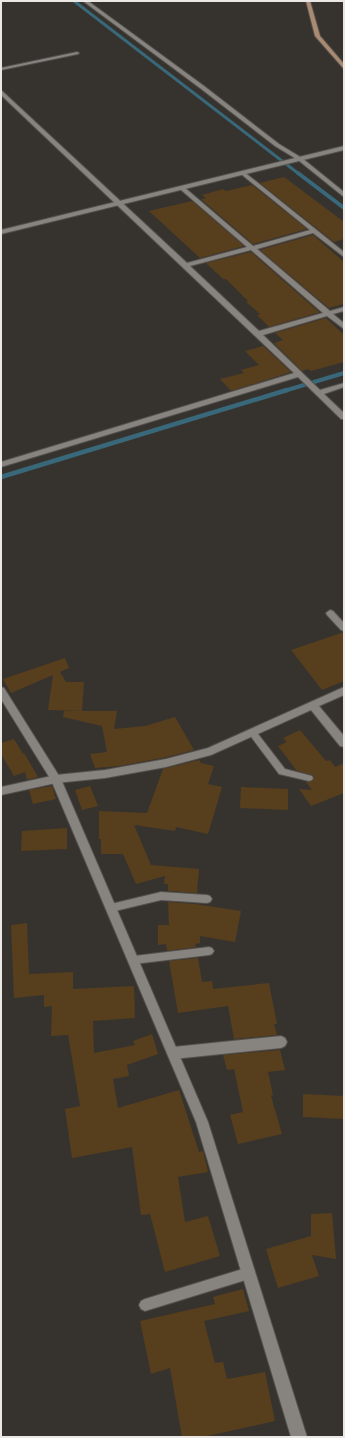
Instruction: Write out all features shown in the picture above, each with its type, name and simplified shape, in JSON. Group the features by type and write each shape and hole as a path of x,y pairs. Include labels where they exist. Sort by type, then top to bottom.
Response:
{"main road":[{"path":"308,1 318,36 344,67"}],"street":[{"path":"85,1 202,87 277,145 300,159 344,195"},
{"path":"1,92 121,203 184,266 258,334 344,417"},
{"path":"1,232 344,148"},
{"path":"243,173 344,255"},
{"path":"182,188 344,327"},
{"path":"184,266 315,231"},
{"path":"258,334 344,310"},
{"path":"1,465 301,376"},
{"path":"319,393 344,385"},
{"path":"1,691 56,779 202,1122 299,1437"},
{"path":"1,791 56,779 105,774 166,764 211,751 344,691"},
{"path":"312,705 344,743"},
{"path":"173,1053 282,1042"}],"lane":[{"path":"1,69 76,54"},
{"path":"330,613 344,628"},
{"path":"252,732 282,772 309,778"},
{"path":"111,908 161,896 207,899"},
{"path":"134,960 209,951"},
{"path":"145,1305 249,1273"}],"building":[{"path":"284,177 344,222 344,239 334,242 260,183"},
{"path":"252,185 307,229 253,244 201,199 206,198 202,195 223,189 226,191"},
{"path":"192,201 244,246 200,258 149,211"},
{"path":"313,235 344,262 344,304 329,308 260,250"},
{"path":"251,252 320,312 269,327 257,315 260,314 246,302 248,301 226,279 223,279 206,263"},
{"path":"326,318 344,335 344,362 311,371 308,369 302,371 274,343 283,340 275,333"},
{"path":"263,346 291,372 231,391 220,379 244,373 241,370 259,365 245,351"},
{"path":"344,632 344,681 322,690 291,650"},
{"path":"65,658 69,668 60,672 66,682 84,682 82,711 48,710 53,675 11,693 3,679"},
{"path":"64,711 117,711 114,729 145,726 175,717 194,750 167,757 119,766 95,768 90,754 107,752 102,726 63,717"},
{"path":"300,730 326,761 330,760 335,767 344,763 344,793 311,806 299,789 312,790 306,782 312,781 314,777 312,775 297,771 278,746 287,742 283,738"},
{"path":"14,739 38,777 27,780 25,772 14,776 1,754 1,743"},
{"path":"199,760 201,763 214,766 208,784 222,787 208,834 176,827 175,831 134,825 151,865 199,869 197,893 168,891 168,884 164,884 165,876 136,884 123,854 101,854 101,839 99,839 99,811 147,813 163,769"},
{"path":"52,786 56,799 33,804 29,790"},
{"path":"90,786 98,806 82,810 75,790"},
{"path":"241,787 288,789 288,810 240,808"},
{"path":"67,828 67,849 21,851 22,831"},
{"path":"168,902 195,904 241,911 235,942 200,936 200,943 195,944 196,947 167,951 166,944 158,945 158,925 169,925"},
{"path":"27,923 29,974 73,972 73,989 134,986 135,1018 93,1021 94,1053 135,1045 133,1041 152,1034 158,1054 127,1065 129,1076 113,1079 118,1108 179,1090 199,1152 203,1151 208,1172 178,1177 185,1222 208,1216 220,1256 165,1272 150,1214 141,1215 132,1147 72,1158 65,1109 80,1106 68,1035 51,1036 52,1006 44,1007 44,995 14,998 11,925"},
{"path":"198,958 202,982 212,981 213,989 269,983 277,1024 274,1024 277,1035 234,1039 228,1006 178,1013 169,961"},
{"path":"280,1050 285,1070 268,1072 273,1095 271,1096 282,1134 238,1144 230,1115 243,1112 234,1069 227,1070 223,1055"},
{"path":"303,1094 344,1096 344,1119 303,1117"},
{"path":"332,1213 336,1259 312,1255 319,1276 278,1288 266,1249 311,1236 311,1214"},
{"path":"243,1289 249,1311 204,1321 215,1363 223,1362 227,1379 265,1372 275,1421 203,1437 182,1437 170,1368 151,1374 140,1321 215,1304 213,1297"}],"waterway":[{"path":"74,1 299,174"},
{"path":"298,173 344,208"},
{"path":"284,391 344,373"},
{"path":"1,477 287,390"}]}
